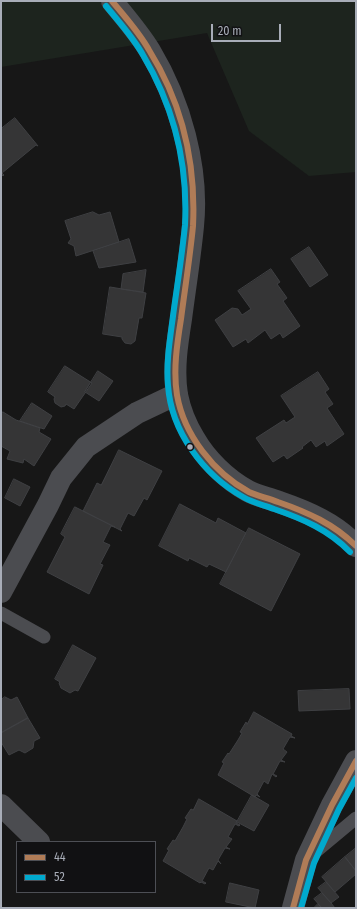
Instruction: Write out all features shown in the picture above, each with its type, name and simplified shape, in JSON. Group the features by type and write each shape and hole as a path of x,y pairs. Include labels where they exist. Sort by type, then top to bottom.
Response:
{"street":[{"path":"112,1 149,50 166,80 187,146 191,168 193,182 193,224 175,358 177,394 185,422 202,451 220,471 234,482 249,492 302,510 327,522 349,538 356,546"},
{"path":"1,592 61,478 86,447 137,413 177,394"},
{"path":"293,908 306,860 332,805 356,761"},
{"path":"1,805 38,841"}],"lane":[{"path":"1,612 44,637"},
{"path":"306,860 356,818"}],"shaded area":[{"path":"1,1 356,1 356,172 309,176 249,131 207,33 1,67"}],"building":[{"path":"15,118 38,146 36,145 2,173 4,175 3,176 1,174 1,129"},
{"path":"93,212 99,215 110,212 119,242 76,256 74,246 68,243 71,239 65,221"},
{"path":"129,239 136,262 99,268 93,251"},
{"path":"309,247 328,275 310,287 291,259"},
{"path":"271,269 280,282 277,284 287,298 283,301 300,326 283,338 280,333 271,339 265,330 248,343 246,339 233,347 215,320 232,308 238,309 242,315 251,309 238,291"},
{"path":"146,270 143,292 121,289 123,274"},
{"path":"110,287 146,293 142,318 139,318 135,341 131,344 125,343 122,337 103,334"},
{"path":"65,366 92,383 74,409 66,404 65,406 61,407 55,403 55,397 48,392"},
{"path":"98,371 113,381 99,401 85,392"},
{"path":"318,372 329,389 325,392 333,404 327,408 344,434 327,446 325,441 316,447 311,440 302,447 303,448 287,459 284,455 273,462 256,438 284,420 286,423 295,417 281,396"},
{"path":"32,403 52,416 44,429 20,421"},
{"path":"3,412 16,420 40,428 39,432 51,439 34,466 24,459 23,463 7,459 10,451 1,446 1,416"},
{"path":"119,450 162,471 147,500 144,498 134,516 128,513 120,529 122,531 83,511 97,483 101,485"},
{"path":"14,479 30,487 20,506 5,498"},
{"path":"180,504 216,523 218,518 246,533 226,572 209,564 207,567 189,558 188,561 159,546"},
{"path":"75,507 115,527 111,526 103,542 110,545 100,564 103,565 89,594 47,572 65,537 61,534"},
{"path":"249,528 300,554 271,611 220,584"},
{"path":"73,645 96,658 78,691 75,690 70,693 61,688 60,682 55,679"},
{"path":"349,689 350,709 299,711 298,691"},
{"path":"5,697 11,700 17,697 28,718 1,733 1,700"},
{"path":"254,712 292,734 291,736 295,738 290,737 283,749 287,752 281,760 285,762 280,761 273,774 277,776 276,777 272,774 268,784 264,781 257,794 260,797 256,795 255,797 218,775 224,763 222,762 238,740 242,733 240,732"},
{"path":"28,718 40,738 34,741 33,748 25,753 19,750 9,755 1,742 1,733"},
{"path":"252,795 269,805 254,831 237,822"},
{"path":"199,799 237,821 236,823 240,825 235,824 228,837 232,839 226,847 230,849 225,848 218,860 221,864 218,861 213,870 209,868 202,881 206,883 205,884 200,883 163,861 169,850 167,849 173,840 175,841 183,827 187,819 185,818 191,809 193,810"},
{"path":"356,848 356,871 345,857"},
{"path":"345,857 356,871 356,874 335,892 322,877"},
{"path":"326,882 339,897 331,903 318,888"},
{"path":"230,883 259,890 255,908 226,902"},
{"path":"322,893 335,908 322,908 314,899"},
{"path":"318,904 322,908 314,908"}],"transit line":[{"name":"44","path":"112,1 141,37 160,70 178,113 189,157 192,180 193,226 175,367 177,395 186,424 202,451 213,464 236,484 249,492 289,506 320,520 339,531 356,546"},
{"name":"52","path":"106,6 135,42 154,75 171,116 181,159 184,180 185,225 170,342 168,385 170,402 183,435 203,464 215,477 229,488 251,501 315,526 333,537 350,552"},
{"name":"44","path":"293,908 306,860 332,805 356,761"},
{"name":"52","path":"301,908 314,863 339,809 356,778"}]}
